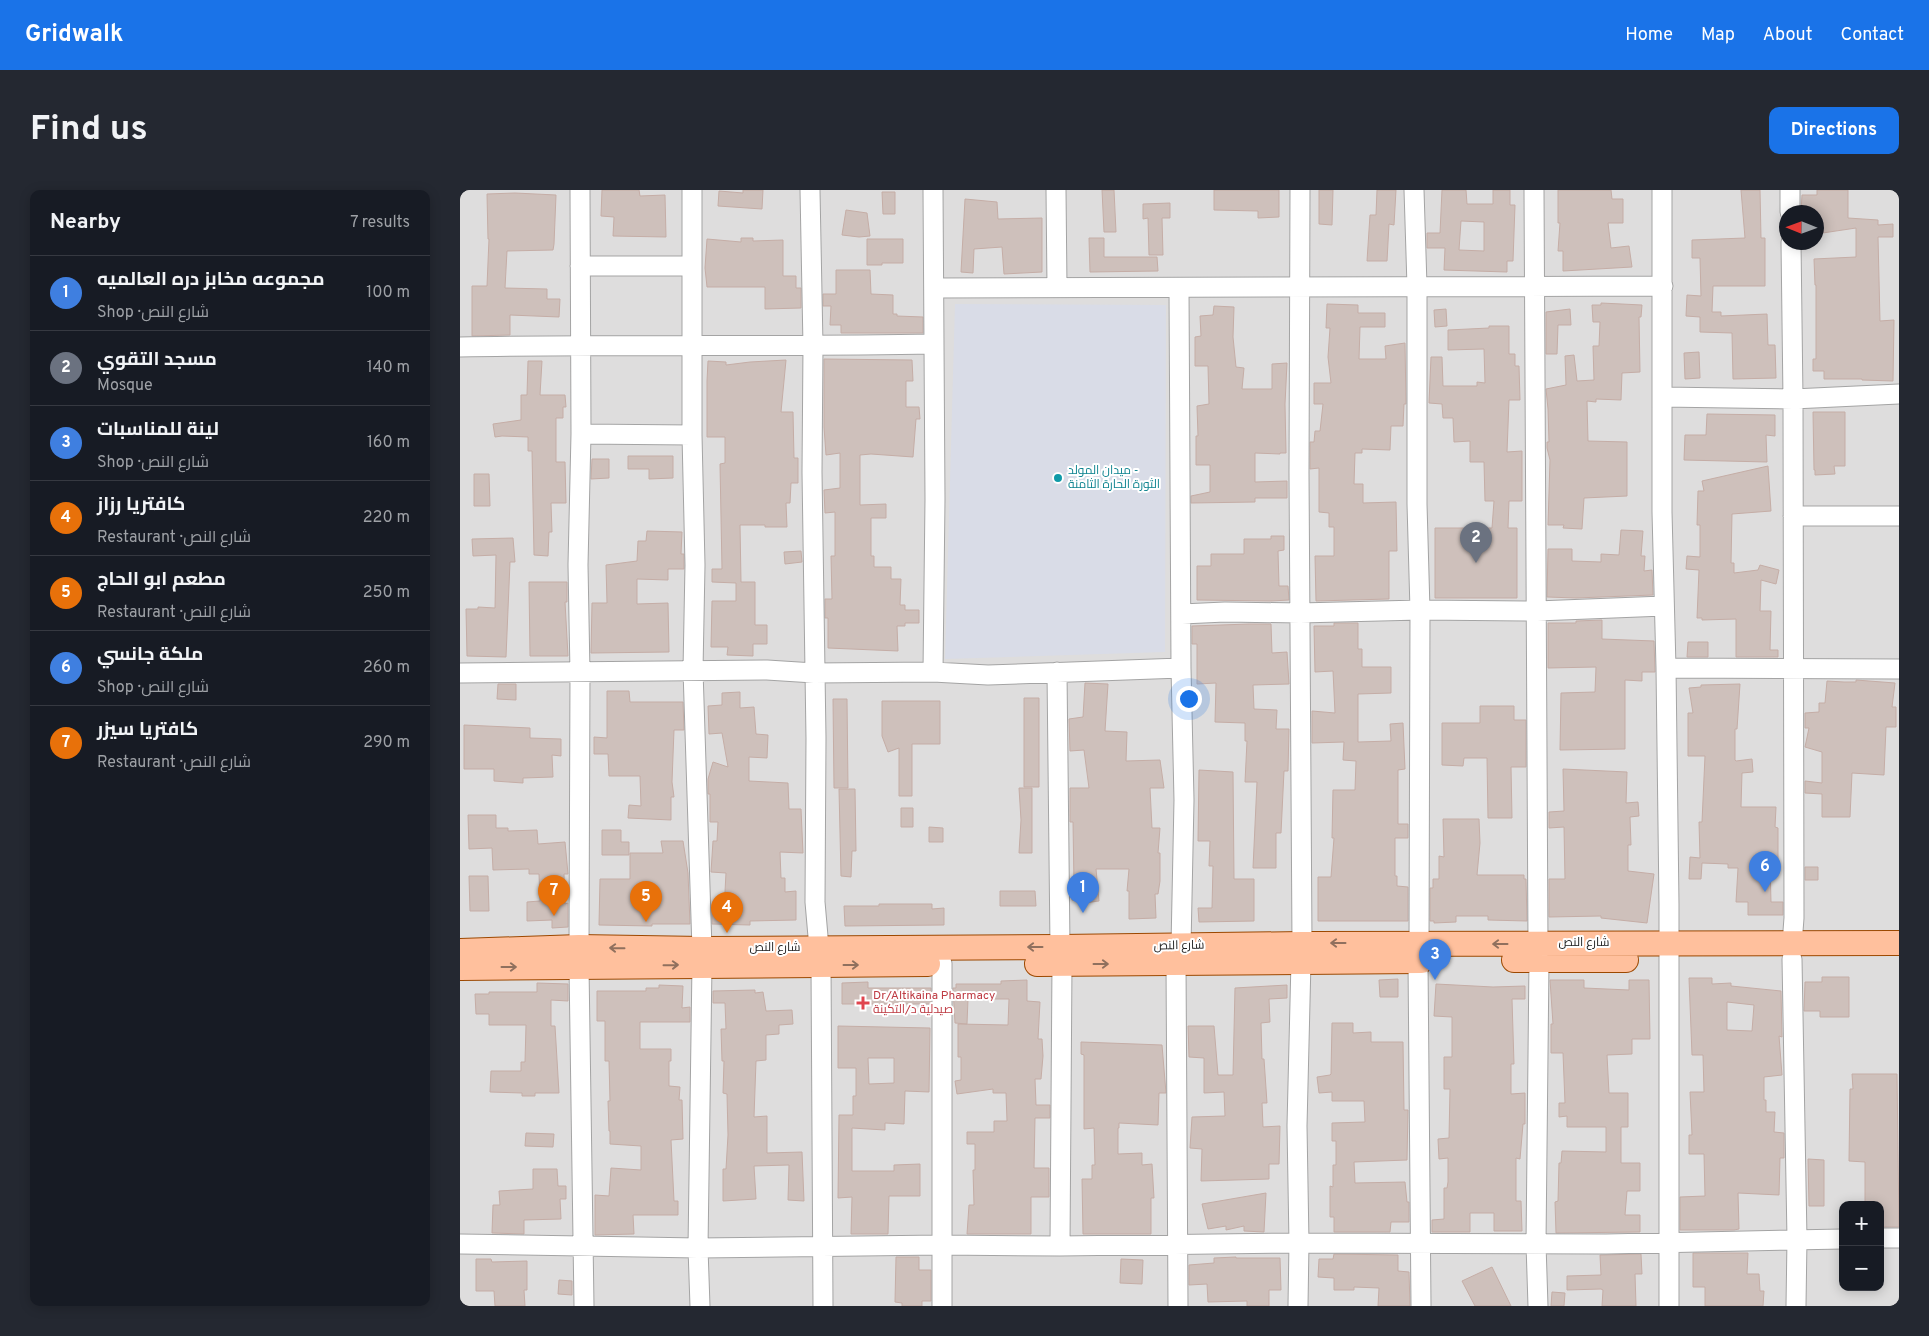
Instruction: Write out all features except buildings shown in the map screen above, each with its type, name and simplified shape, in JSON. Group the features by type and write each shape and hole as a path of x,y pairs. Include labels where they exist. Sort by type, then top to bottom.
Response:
{"main road":[{"name":"شارع النص","path":"1792,952 1899,944"},
{"name":"شارع النص","path":"460,951 579,957 820,957 1301,952 1792,952 1899,957"},
{"name":"شارع النص","path":"820,957 942,963 1061,955"},
{"name":"شارع النص","path":"460,968 579,957"}],"street":[{"path":"580,190 581,434 578,565 580,673 579,957 584,1306"},
{"path":"692,190 692,435 695,565 693,670 702,957 698,1248 700,1306"},
{"path":"810,190 813,346 815,902 820,957 822,1306"},
{"path":"932,672 935,499 933,190"},
{"path":"1056,190 1057,287"},
{"path":"1298,1306 1297,1126 1301,952 1300,190"},
{"path":"1414,190 1417,286 1417,504 1420,610 1418,953 1421,1306"},
{"path":"1534,190 1538,952 1536,1244 1538,1306"},
{"path":"1662,190 1662,512 1666,668 1669,1306"},
{"path":"1790,190 1790,205"},
{"path":"1791,250 1794,918 1792,952 1798,1238 1796,1306"},
{"path":"580,266 691,266"},
{"path":"934,288 1663,286"},
{"path":"1178,1306 1178,954 1184,800 1181,668 1179,288"},
{"path":"460,347 581,344 813,346 934,344"},
{"path":"1663,397 1793,399 1899,394"},
{"path":"581,434 692,435"},
{"path":"1793,516 1899,516"},
{"path":"1182,614 1420,610 1537,611 1664,606"},
{"path":"460,673 767,670 814,673 932,672 988,675 1181,668"},
{"path":"1666,668 1899,669"},
{"path":"1057,672 1061,955 1060,1246"},
{"path":"942,963 942,1306"},
{"path":"460,1244 698,1248 1299,1243 1606,1244 1839,1238"},
{"path":"1884,1238 1899,1238"}],"shaded area":[{"path":"460,190 1899,190 1899,1306 460,1306"},
{"name":"ميدان المولد - الثورة الحارة الثامنة","path":"955,304 1166,305 1165,652 945,659"}],"place":[{"name":"ميدان المولد - الثورة الحارة الثامنة","path":"1058,478"},
{"name":"مسجد التقوي","path":"1476,563"},
{"name":"ملكة جانسي","path":"1765,892"},
{"name":"مجموعه مخابز دره العالميه","path":"1083,913"},
{"name":"كافتريا سيزر","path":"554,916"},
{"name":"مطعم ابو الحاج","path":"646,922"},
{"name":"كافتريا رزاز","path":"727,933"},
{"name":"لينة للمناسبات","path":"1435,980"},
{"name":"Dr/Altikaina Pharmacy صيدلية د/التكينة","path":"863,1003"}]}
